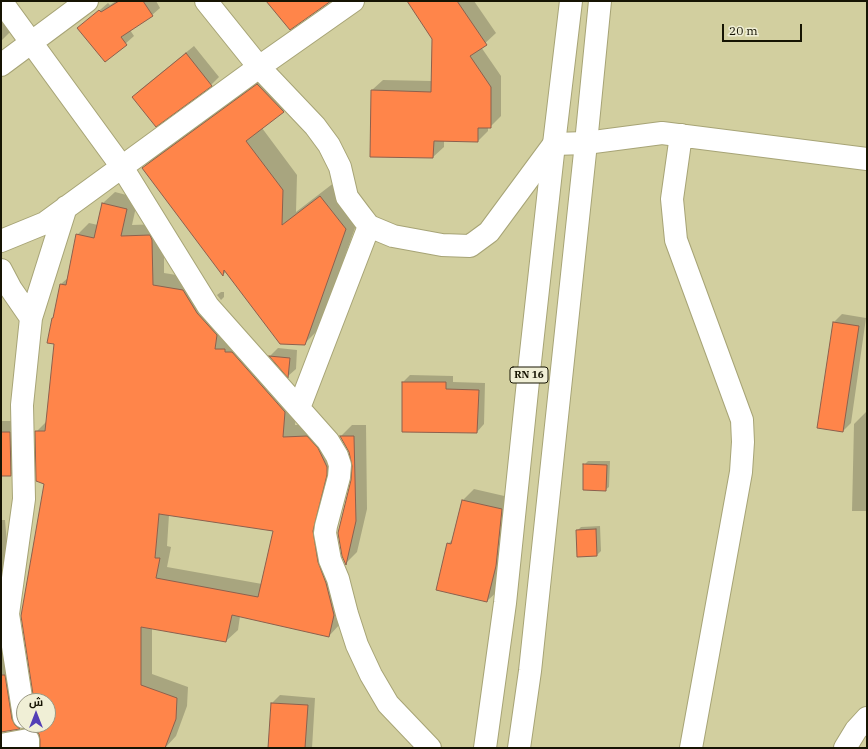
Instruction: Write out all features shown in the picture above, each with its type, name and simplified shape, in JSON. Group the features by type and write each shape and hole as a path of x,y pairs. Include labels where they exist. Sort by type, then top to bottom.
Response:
{"street":[{"path":"1,1 122,167 208,306 328,441 337,456 340,465 340,477 325,533 330,560 338,579 347,614 357,645 371,675 388,704 430,748"},
{"path":"1,65 87,1"},
{"path":"206,1 259,67 315,126 329,145 340,167 347,198 369,226 393,236 442,246 470,246 489,232 554,144 586,143 662,133 867,159"},
{"path":"1,241 45,223 259,67 353,1"},
{"name":"RN 16","path":"486,748 505,603 554,144 571,1"},
{"name":"RN 16","path":"519,748 530,671 600,1"},
{"path":"681,135 672,199 676,240 742,420 743,442 741,472 691,748"},
{"path":"20,693 8,614 24,499 22,405 31,318 66,207"},
{"path":"299,408 369,226"},
{"path":"1,270 11,289 31,318"},
{"path":"845,748 856,730 867,718"},
{"path":"1,745 27,738"}],"building":[{"path":"119,1 143,1 153,16 121,37 127,45 105,62 77,28 99,10 101,12"},
{"path":"266,1 331,1 290,30"},
{"path":"407,1 457,1 487,45 470,56 491,87 491,128 478,128 478,142 434,141 433,158 370,157 371,90 431,92 432,39"},
{"path":"186,53 212,86 156,127 132,97"},
{"path":"257,84 284,112 246,141 283,190 282,225 320,196 346,229 305,345 280,344 224,270 223,276 142,168"},
{"path":"102,203 127,209 121,236 150,235 152,240 153,285 183,290 197,313 217,335 215,349 225,349 225,352 232,352 285,412 283,437 307,436 318,448 327,467 327,475 313,531 318,562 326,583 334,615 329,637 232,615 226,642 141,627 141,685 177,698 176,719 165,748 40,748 38,733 56,733 56,693 33,693 21,616 44,484 36,481 35,431 45,431 54,344 47,343 60,284 66,285 76,234 94,238","holes":["159,514 273,531 258,597 156,578 160,558 155,558"]},
{"path":"833,322 859,326 843,432 817,428"},
{"path":"269,356 290,358 288,378"},
{"path":"402,382 446,382 446,389 479,390 477,433 402,432"},
{"path":"1,432 10,432 11,476 1,476"},
{"path":"340,436 354,436 356,521 346,565 342,556 338,533 351,480 352,466 349,452"},
{"path":"583,464 607,465 606,491 583,490"},
{"path":"462,500 502,509 496,566 487,602 436,590 447,543 451,544"},
{"path":"596,529 597,556 577,557 576,530"},
{"path":"1,675 5,675 12,719 16,726 16,730 1,732"},
{"path":"271,703 308,705 305,748 268,748"}]}
